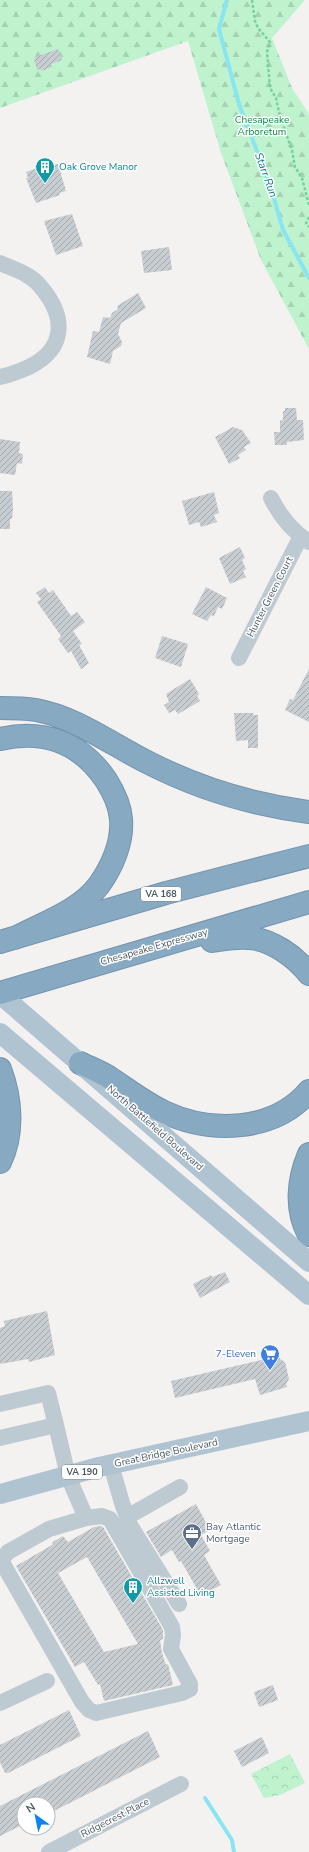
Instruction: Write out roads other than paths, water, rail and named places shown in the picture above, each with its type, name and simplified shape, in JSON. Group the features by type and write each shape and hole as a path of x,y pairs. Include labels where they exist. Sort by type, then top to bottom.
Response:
{"highway":[{"path":"0,708 19,707 53,714 85,729 150,764 184,779 264,804 309,812"},
{"path":"0,739 40,736 59,741 75,748 90,760 110,786 121,820 114,858 99,886 86,899 72,909 8,940"},
{"name":"VA 168","path":"8,940 166,893 309,856"},
{"name":"Chesapeake Expressway","path":"0,993 309,902"},
{"path":"118,957 229,938 251,938 269,944 288,954 309,974"},
{"path":"80,1063 108,1077 144,1102 164,1112 178,1118 217,1125 252,1124 268,1120 288,1110 309,1091"},
{"path":"0,1069 7,1087 10,1118 7,1138 0,1162"},
{"path":"309,1154 303,1171 300,1200 302,1215 309,1235"}],"main road":[{"name":"North Battlefield Boulevard","path":"0,993 309,1262"},
{"path":"0,1033 309,1295"},
{"name":"Great Bridge Boulevard","path":"0,1494 111,1464 309,1421"}],"street":[{"path":"0,263 29,277 40,285 53,307 60,328 52,351 41,361 18,372 0,377"},
{"path":"271,498 278,512 305,539"},
{"name":"Hunter Green Court","path":"239,658 305,539"},
{"path":"0,1404 48,1393 68,1476 86,1518"},
{"path":"0,1438 56,1425"},
{"path":"111,1464 127,1517 148,1556 179,1604"},
{"path":"127,1517 180,1487"},
{"path":"102,1516 110,1519 172,1627 174,1635 171,1649 190,1684 190,1689 182,1693 96,1713 89,1710 82,1702 3,1564 3,1558 8,1552 49,1529 86,1518 102,1516"},
{"path":"0,1703 47,1681"},
{"name":"Ridgecrest Place","path":"49,1852 181,1784"}],"waterway":[{"name":"Starr Run","path":"227,0 219,29 239,104 271,188 283,230 309,278"},
{"path":"205,1798 232,1840 234,1852"}],"place":[{"name":"Oak Grove Manor","path":"45,184"},
{"name":"7-Eleven","path":"270,1371"},
{"name":"Bay Atlantic Mortgage","path":"192,1550"},
{"name":"Allzwell Assisted Living","path":"133,1604"}],"park label":[{"name":"Chesapeake Arboretum","path":"262,126"}]}
